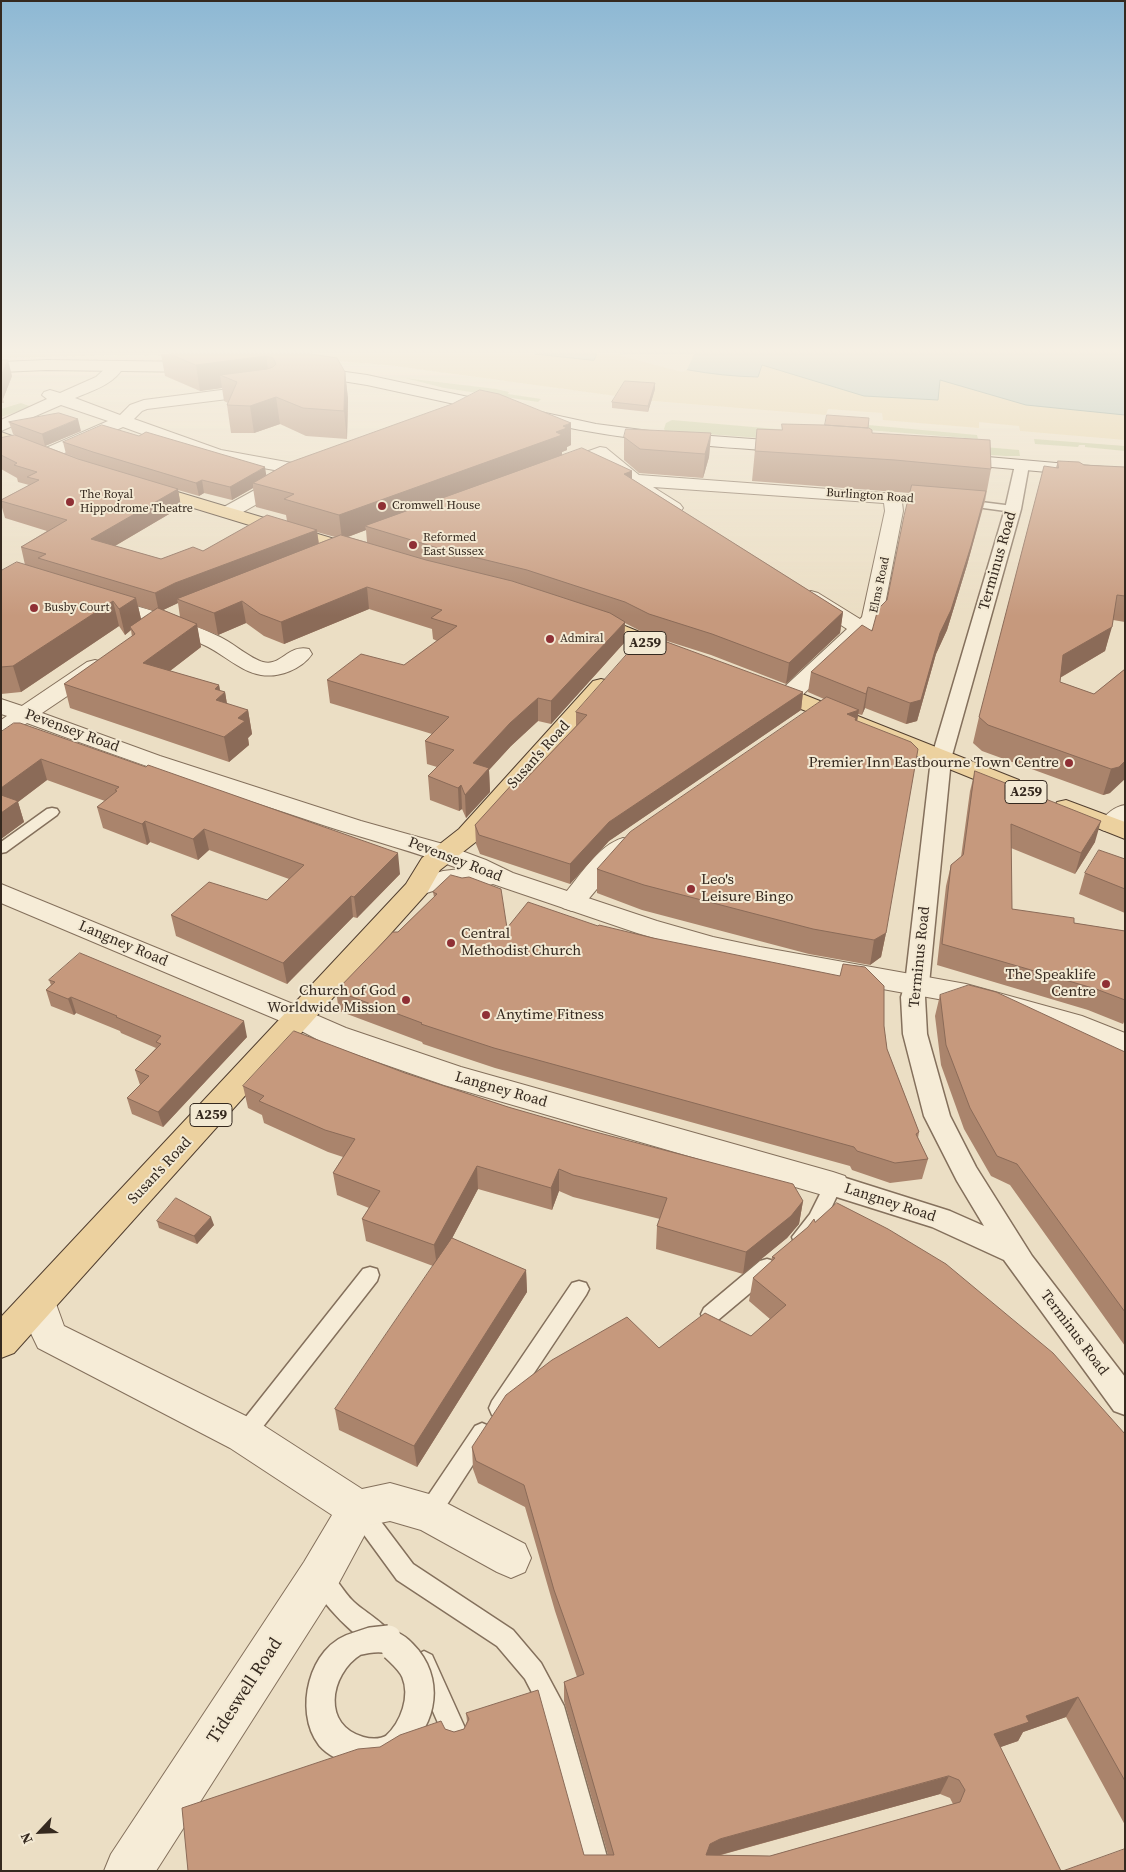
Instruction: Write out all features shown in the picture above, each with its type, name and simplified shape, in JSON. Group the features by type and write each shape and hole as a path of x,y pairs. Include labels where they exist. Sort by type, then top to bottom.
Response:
{"main road":[{"path":"12,441 71,464"},
{"path":"126,482 326,540 383,560"},
{"name":"A259","path":"572,614 616,629 628,655 694,660"},
{"name":"Susan's Road","path":"1,1342 418,888 421,877 442,854 468,835 628,655"},
{"name":"A259","path":"746,679 1037,796 1120,823"}],"street":[{"path":"45,454 75,441"},
{"path":"179,441 217,455 303,470"},
{"path":"598,441 600,452 650,492 691,519"},
{"path":"545,472 600,452 620,447 627,441"},
{"path":"725,441 806,448"},
{"path":"1,450 20,445"},
{"path":"934,458 1125,474"},
{"path":"228,512 303,470 320,464"},
{"name":"Terminus Road","path":"1022,465 1013,509 941,759 917,984 913,997 915,1034 937,1116 966,1174 1013,1252 1125,1401"},
{"name":"Burlington Road","path":"636,480 807,494 890,498"},
{"name":"Elms Road","path":"789,695 858,630 868,625 875,615 894,512 893,502 890,498"},
{"path":"316,556 364,539"},
{"path":"798,588 856,626 858,630"},
{"path":"86,598 161,621 227,649 248,665 266,669 282,667 301,654"},
{"path":"137,638 161,621 186,608"},
{"path":"1,732 113,654"},
{"name":"Pevensey Road","path":"1,706 152,761 352,826 426,847 477,866 504,880 712,946 760,957 966,994 1072,1023 1125,1044"},
{"path":"796,726 822,708"},
{"path":"572,902 607,860 643,832"},
{"name":"Susan's Road","path":"418,888 441,879 462,876 504,880"},
{"name":"Langney Road","path":"1,893 300,1018 336,1036 455,1077 833,1185 940,1219 1013,1252"},
{"path":"39,1301 43,1322 51,1337 244,1435 358,1509 390,1502 429,1513 511,1558"},
{"name":"Tideswell Road","path":"128,1871 319,1577 358,1509"}],"lane":[{"name":"Burlington Road","path":"890,498 938,501"},
{"path":"958,502 1013,509"},
{"path":"1,849 52,812"},
{"path":"711,1314 783,1253 816,1219 833,1185"},
{"path":"244,1435 370,1275"},
{"path":"429,1513 579,1289"},
{"path":"358,1509 405,1572 505,1638 533,1671 552,1706 598,1871"},
{"path":"319,1577 345,1609 393,1649 406,1661 414,1677 418,1696 414,1714 406,1731 393,1745 381,1752 367,1755 350,1752 335,1745 324,1732 318,1716 316,1697 322,1677 332,1660 347,1648 356,1644 365,1640 383,1640 400,1646 413,1658 422,1674 425,1694 421,1711 413,1728 400,1741 393,1745 386,1748 371,1751 358,1749 342,1741 331,1729 324,1713 323,1693 328,1674 339,1657 346,1651 354,1644 371,1638 389,1637 407,1643 420,1654 456,1737"}],"green space":[{"path":"806,441 919,441 1019,450 1020,456"},
{"path":"1034,441 1065,441 1125,446 1125,451 1085,447 1085,445 1079,445 1078,447 1035,444"}],"building":[{"path":"1,441 32,441 78,459 178,489 91,539 161,559 193,547 203,551 267,515 317,530 175,583 155,593 38,558 46,554 21,547 67,520 1,501 39,480 27,477 37,472 14,465 17,463 1,455"},
{"path":"178,441 265,467 230,487 202,480 196,483 63,442"},
{"path":"348,441 544,441 339,515 284,499 294,494 253,483 288,463"},
{"path":"630,441 709,441 705,454 640,449"},
{"path":"756,441 990,441 991,469 895,460 755,451"},
{"path":"582,448 632,471 624,474 843,612 789,663 712,634 649,614 625,602 527,570 441,549 365,526"},
{"path":"1058,461 1079,462 1084,465 1125,467 1125,596 1117,595 1112,627 1063,655 1060,682 1094,694 1125,669 1125,761 1119,767 1111,769 988,725 979,717 1044,466 1058,468"},
{"path":"912,485 986,491 971,546 951,610 940,633 921,700 910,703 868,687 866,694 811,672 862,625 872,631 878,609 887,600"},
{"path":"341,535 426,560 512,581 610,613 625,622 551,701 538,698 510,723 473,763 489,768 465,795 461,785 458,788 428,776 454,750 425,741 449,717 327,680 361,654 404,665 457,626 431,618 442,610 367,587 281,622 260,614 242,601 214,613 177,599"},
{"path":"17,562 136,598 119,609 113,601 13,666 1,667 1,571"},
{"path":"158,608 197,624 143,663 219,685 215,689 225,692 216,700 248,710 238,718 245,721 224,737 64,684 135,634 130,627"},
{"path":"645,634 803,692 609,822 570,864 479,835 475,825 515,781 522,783 587,715 576,712"},
{"path":"827,697 859,710 847,714 856,718 855,720 911,742 918,749 886,933 874,940 813,929 644,885 597,869 630,832"},
{"path":"14,723 20,723 146,767 148,765 398,853 283,963 171,915 209,882 267,900 304,865 204,829 193,839 145,821 142,824 97,807 117,791 115,790 119,787 41,759 1,788 1,732"},
{"path":"975,771 1101,821 1081,853 1011,824 1012,909 1074,918 1074,923 1125,931 1125,1000 1096,989 942,944 951,865 963,855"},
{"path":"1,795 18,801 1,813"},
{"path":"1099,850 1125,859 1125,889 1085,873"},
{"path":"451,875 462,878 469,877 501,889 507,928 528,902 598,926 840,976 843,964 865,967 884,986 884,1026 887,1049 919,1132 916,1134 928,1159 895,1163 857,1151 854,1147 494,1048 421,1024 336,991 393,932 398,932 437,894 433,892"},
{"path":"80,953 244,1021 158,1112 127,1098 149,1076 135,1070 161,1044 156,1042 161,1036 71,997 68,999 46,990 55,982 49,980"},
{"path":"969,985 996,992 1125,1052 1125,1312 1017,1164 997,1156 970,1108 946,1045 940,995"},
{"path":"294,1031 405,1073 508,1107 793,1184 803,1201 791,1216 746,1252 657,1226 667,1198 573,1175 559,1169 551,1188 477,1166 434,1245 362,1219 380,1191 333,1173 355,1139 325,1130 259,1101 264,1096 243,1086"},
{"path":"176,1198 211,1217 194,1236 157,1221"},
{"path":"837,1203 888,1229 946,1264 1053,1353 1125,1434 1125,1781 1078,1697 1026,1716 1029,1722 994,1734 1061,1871 188,1871 182,1808 358,1749 380,1747 400,1735 441,1721 445,1729 454,1732 464,1729 469,1719 466,1713 538,1690 584,1855 614,1855 564,1682 584,1674 554,1590 524,1485 476,1461 472,1447 506,1395 552,1360 627,1317 659,1348 705,1313 751,1336 786,1305 753,1278 775,1258 772,1257 808,1227 814,1219 815,1222","holes":["949,1776 959,1780 965,1790 960,1802 770,1856 706,1855 710,1844 720,1839"]},
{"path":"452,1238 526,1270 414,1446 335,1409"},
{"path":"1125,1849 1125,1871 1063,1871"}],"place":[{"name":"The Royal Hippodrome Theatre","path":"70,502"},
{"name":"Cromwell House","path":"382,506"},
{"name":"Reformed East Sussex","path":"413,545"},
{"name":"Busby Court","path":"34,608"},
{"name":"Admiral","path":"550,639"},
{"name":"Premier Inn Eastbourne Town Centre","path":"1069,763"},
{"name":"Leo's Leisure Bingo","path":"691,889"},
{"name":"Central Methodist Church","path":"451,943"},
{"name":"The Speaklife Centre","path":"1106,984"},
{"name":"Church of God Worldwide Mission","path":"406,1000"},
{"name":"Anytime Fitness","path":"486,1015"}]}
